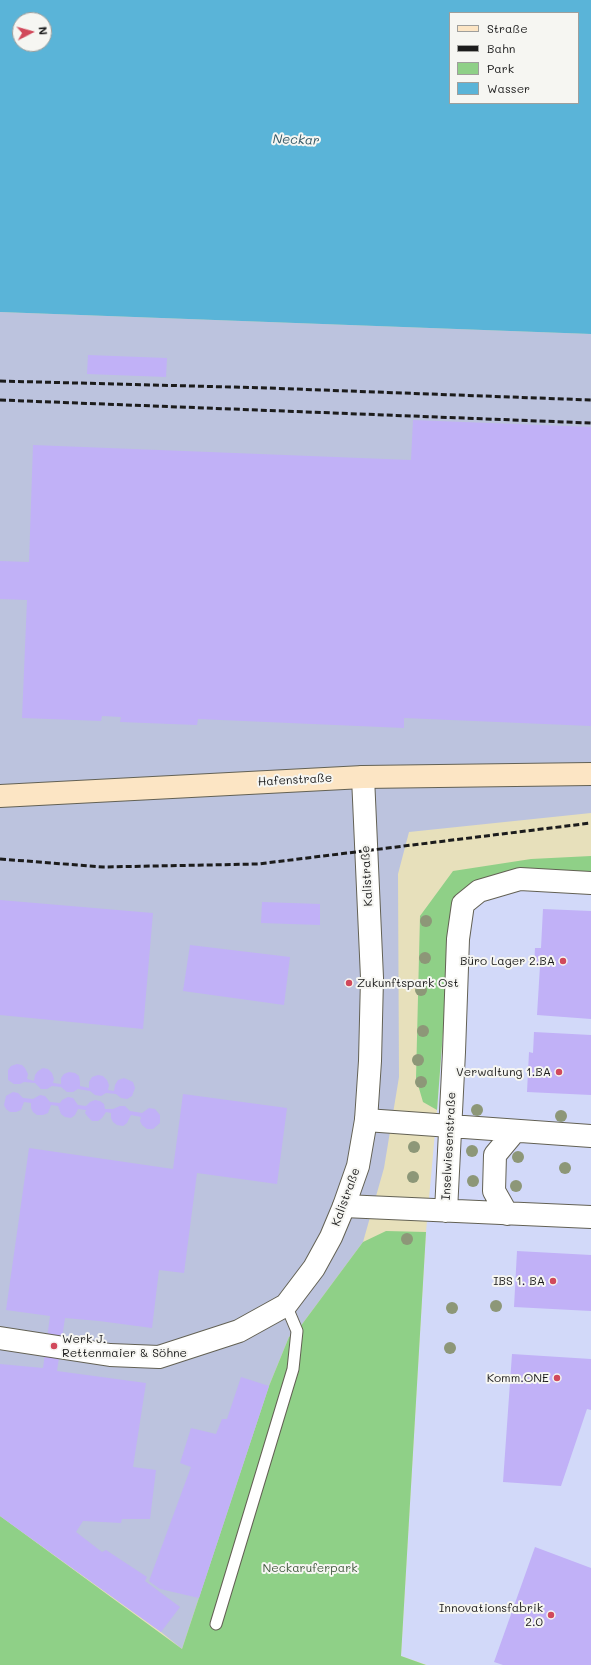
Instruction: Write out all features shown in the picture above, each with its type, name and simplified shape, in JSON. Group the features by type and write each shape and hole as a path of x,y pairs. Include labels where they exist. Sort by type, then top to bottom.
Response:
{"main road":[{"name":"Hafenstraße","path":"0,796 363,777 591,774"}],"street":[{"name":"Kalistraße","path":"0,1338 110,1355 159,1358 240,1330 286,1305 314,1268 331,1237 344,1206 358,1166 366,1120 370,1061 372,978 363,777"},
{"name":"Inselwiesenstraße","path":"446,1210 458,939 463,904 479,891 520,880 591,883"},
{"path":"366,1120 591,1136"},
{"path":"507,1214 494,1191 495,1155 515,1131"},
{"path":"344,1206 591,1218"}],"lane":[{"path":"216,1624 294,1369 296,1331 286,1305"}],"shaded area":[{"path":"0,312 591,334 591,813 409,832 398,874 399,1077 384,1168 363,1242 297,1331 289,1337 269,1386 182,1649 161,1632 0,1516"},
{"path":"521,875 591,875 591,1665 427,1665 401,1656 426,1232 453,902 468,885"}],"green space":[{"path":"591,856 591,875 521,875 469,885 453,902 437,1110 423,1102 416,1078 420,916 453,871 531,859"},
{"name":"Neckaruferpark","path":"386,1231 426,1232 401,1656 426,1665 0,1665 0,1516 182,1649 269,1386 289,1337 297,1331 363,1242"}],"water":[{"name":"Neckar","path":"0,0 591,0 591,334 0,312"}],"building":[{"path":"88,355 167,358 166,377 87,374"},
{"path":"413,420 591,427 591,726 404,718 404,728 198,719 197,725 120,722 121,717 102,716 101,721 22,718 27,600 0,599 0,561 29,562 33,445 411,460"},
{"path":"0,900 153,913 143,1029 0,1015"},
{"path":"262,902 320,904 320,925 261,923"},
{"name":"Büro Lager 2.BA","path":"543,909 591,911 591,1019 537,1015 540,966 534,966 535,948 541,948"},
{"path":"190,945 290,957 284,1005 183,991"},
{"name":"Verwaltung 1.BA","path":"534,1032 591,1035 591,1095 527,1092 529,1052 533,1053"},
{"path":"17,1064 22,1065 25,1068 28,1074 27,1079 34,1081 35,1075 43,1068 48,1069 52,1073 54,1079 53,1083 61,1084 61,1078 64,1074 69,1072 75,1073 79,1076 80,1086 89,1088 89,1082 92,1077 98,1075 103,1076 107,1080 109,1085 108,1090 114,1091 118,1080 124,1078 133,1082 135,1088 132,1096 127,1099 121,1098 116,1094 106,1093 101,1096 95,1095 90,1091 78,1089 73,1092 67,1092 61,1087 52,1086 47,1089 41,1089 35,1083 24,1082 14,1084 8,1080 8,1070 11,1066"},
{"path":"13,1092 18,1093 23,1098 33,1099 40,1095 45,1096 50,1102 60,1103 68,1097 73,1098 78,1105 86,1106 95,1100 104,1104 105,1109 125,1106 130,1111 142,1113 149,1108 155,1109 160,1115 160,1123 153,1129 147,1129 140,1121 141,1117 131,1115 127,1123 123,1126 117,1125 111,1118 111,1113 106,1112 98,1121 92,1121 85,1113 86,1110 78,1109 75,1115 71,1118 65,1117 61,1114 58,1106 51,1105 48,1113 37,1115 31,1108 31,1103 24,1102 21,1110 10,1112 4,1105 6,1096"},
{"name":"Werk J. Rettenmaier & Söhne","path":"183,1094 287,1108 277,1184 197,1173 184,1273 159,1270 152,1328 65,1318 57,1371 146,1383 133,1467 156,1470 150,1519 122,1519 121,1523 83,1521 76,1532 102,1552 106,1550 147,1577 145,1581 180,1607 161,1632 0,1516 0,1364 43,1368 50,1316 6,1310 29,1148 173,1169"},
{"name":"IBS 1. BA","path":"517,1251 591,1255 591,1311 514,1307"},
{"path":"512,1354 591,1359 591,1410 587,1409 561,1486 503,1482"},
{"path":"241,1377 269,1386 199,1598 160,1589 149,1581 191,1467 180,1463 191,1428 216,1434 222,1419 227,1419"},
{"name":"Innovationsfabrik 2.0","path":"535,1547 591,1568 591,1665 503,1665 494,1662"}],"railway":[{"path":"0,381 268,388 591,400"},
{"path":"0,400 591,423"},
{"path":"0,859 103,867 258,864 591,823"}],"place":[{"name":"Büro Lager 2.BA","path":"563,961"},
{"name":"Zukunftspark Ost","path":"349,983"},
{"name":"Verwaltung 1.BA","path":"559,1072"},
{"name":"IBS 1. BA","path":"553,1281"},
{"name":"Werk J. Rettenmaier & Söhne","path":"54,1346"},
{"name":"Komm.ONE","path":"557,1378"},
{"name":"Innovationsfabrik 2.0","path":"551,1615"}]}
